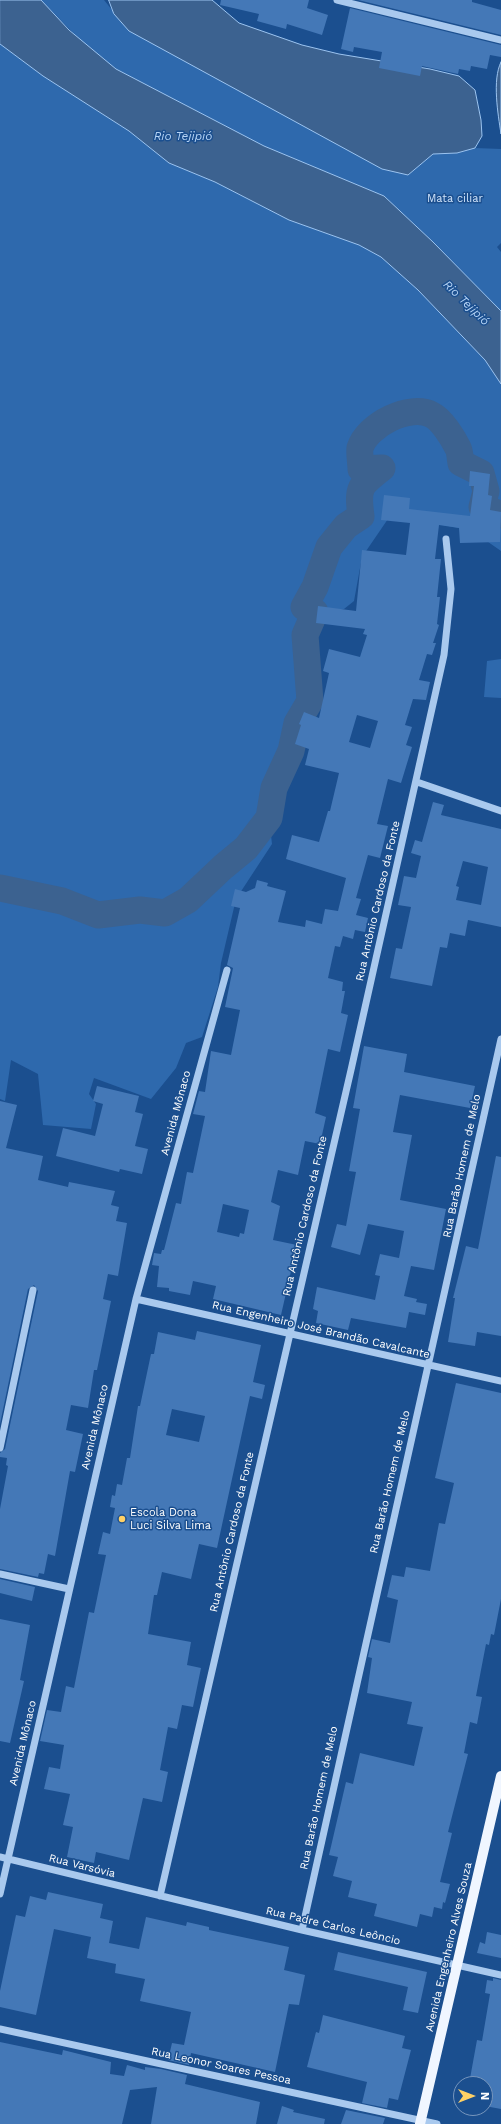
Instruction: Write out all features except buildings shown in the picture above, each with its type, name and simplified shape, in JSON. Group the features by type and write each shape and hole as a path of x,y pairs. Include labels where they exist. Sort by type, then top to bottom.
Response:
{"main road":[{"name":"Avenida Engenheiro Alves Souza","path":"421,2122 501,1776"}],"street":[{"path":"337,0 501,40"},
{"name":"Rua Antônio Cardoso da Fonte","path":"160,1896 417,782 444,655 449,620 451,589 446,540"},
{"path":"417,782 501,811"},
{"name":"Avenida Mônaco","path":"0,1894 4,1858 69,1589 136,1299 227,970"},
{"name":"Rua Barão Homem de Melo","path":"302,1930 374,1600 429,1365 501,1039"},
{"path":"0,1448 33,1290"},
{"name":"Rua Engenheiro José Brandão Cavalcante","path":"136,1299 501,1381"},
{"path":"0,1574 69,1589"},
{"name":"Rua Varsóvia","path":"4,1858 160,1896"},
{"name":"Rua Padre Carlos Leôncio","path":"160,1896 501,1975"},
{"name":"Rua Leonor Soares Pessoa","path":"0,2029 421,2122 437,2124"}],"green space":[{"name":"Mata ciliar","path":"41,0 104,0 129,31 408,175 433,154 457,153 475,148 501,149 501,243 497,247 501,252 501,311 433,242 384,196 264,146 116,69 83,43"},
{"path":"0,44 43,76 129,131 169,163 215,182 289,220 359,245 381,257 418,290 485,360 501,384 501,551 471,530 390,516 362,557 354,601 344,609 315,612 305,635 310,701 297,723 291,751 274,788 269,818 272,844 236,899 221,963 218,987 202,1037 186,1043 176,1068 151,1099 94,1078 89,1094 96,1104 91,1129 43,1125 38,1074 11,1060 5,1101 0,1099"},
{"path":"501,659 501,698 484,697 487,661"}],"water":[{"name":"Rio Tejipió","path":"0,0 41,0 69,30 116,69 264,146 384,196 433,242 501,311 501,384 485,360 418,290 381,257 359,245 289,220 215,182 169,163 129,131 43,76 0,44"},
{"path":"109,0 212,0 239,23 302,45 339,54 430,69 459,76 475,90 481,120 482,136 475,148 457,153 433,154 408,175 382,169 129,31 114,14"},
{"path":"501,62 501,134 496,87 498,69"}],"waterway":[{"path":"0,888 62,901 98,915 140,910 165,913 188,900 223,867 246,848 269,818 274,788 291,751 297,723 310,701 305,635 315,612 304,607 315,587 329,547 346,526 361,516 360,493 362,488 365,483 382,468 361,469 360,453 360,448 364,439 380,424 390,418 412,412 423,412 436,417 456,444 461,463 481,473 486,491 482,507 501,515"}],"place":[{"name":"Escola Dona Luci Silva Lima","path":"122,1519"}]}
